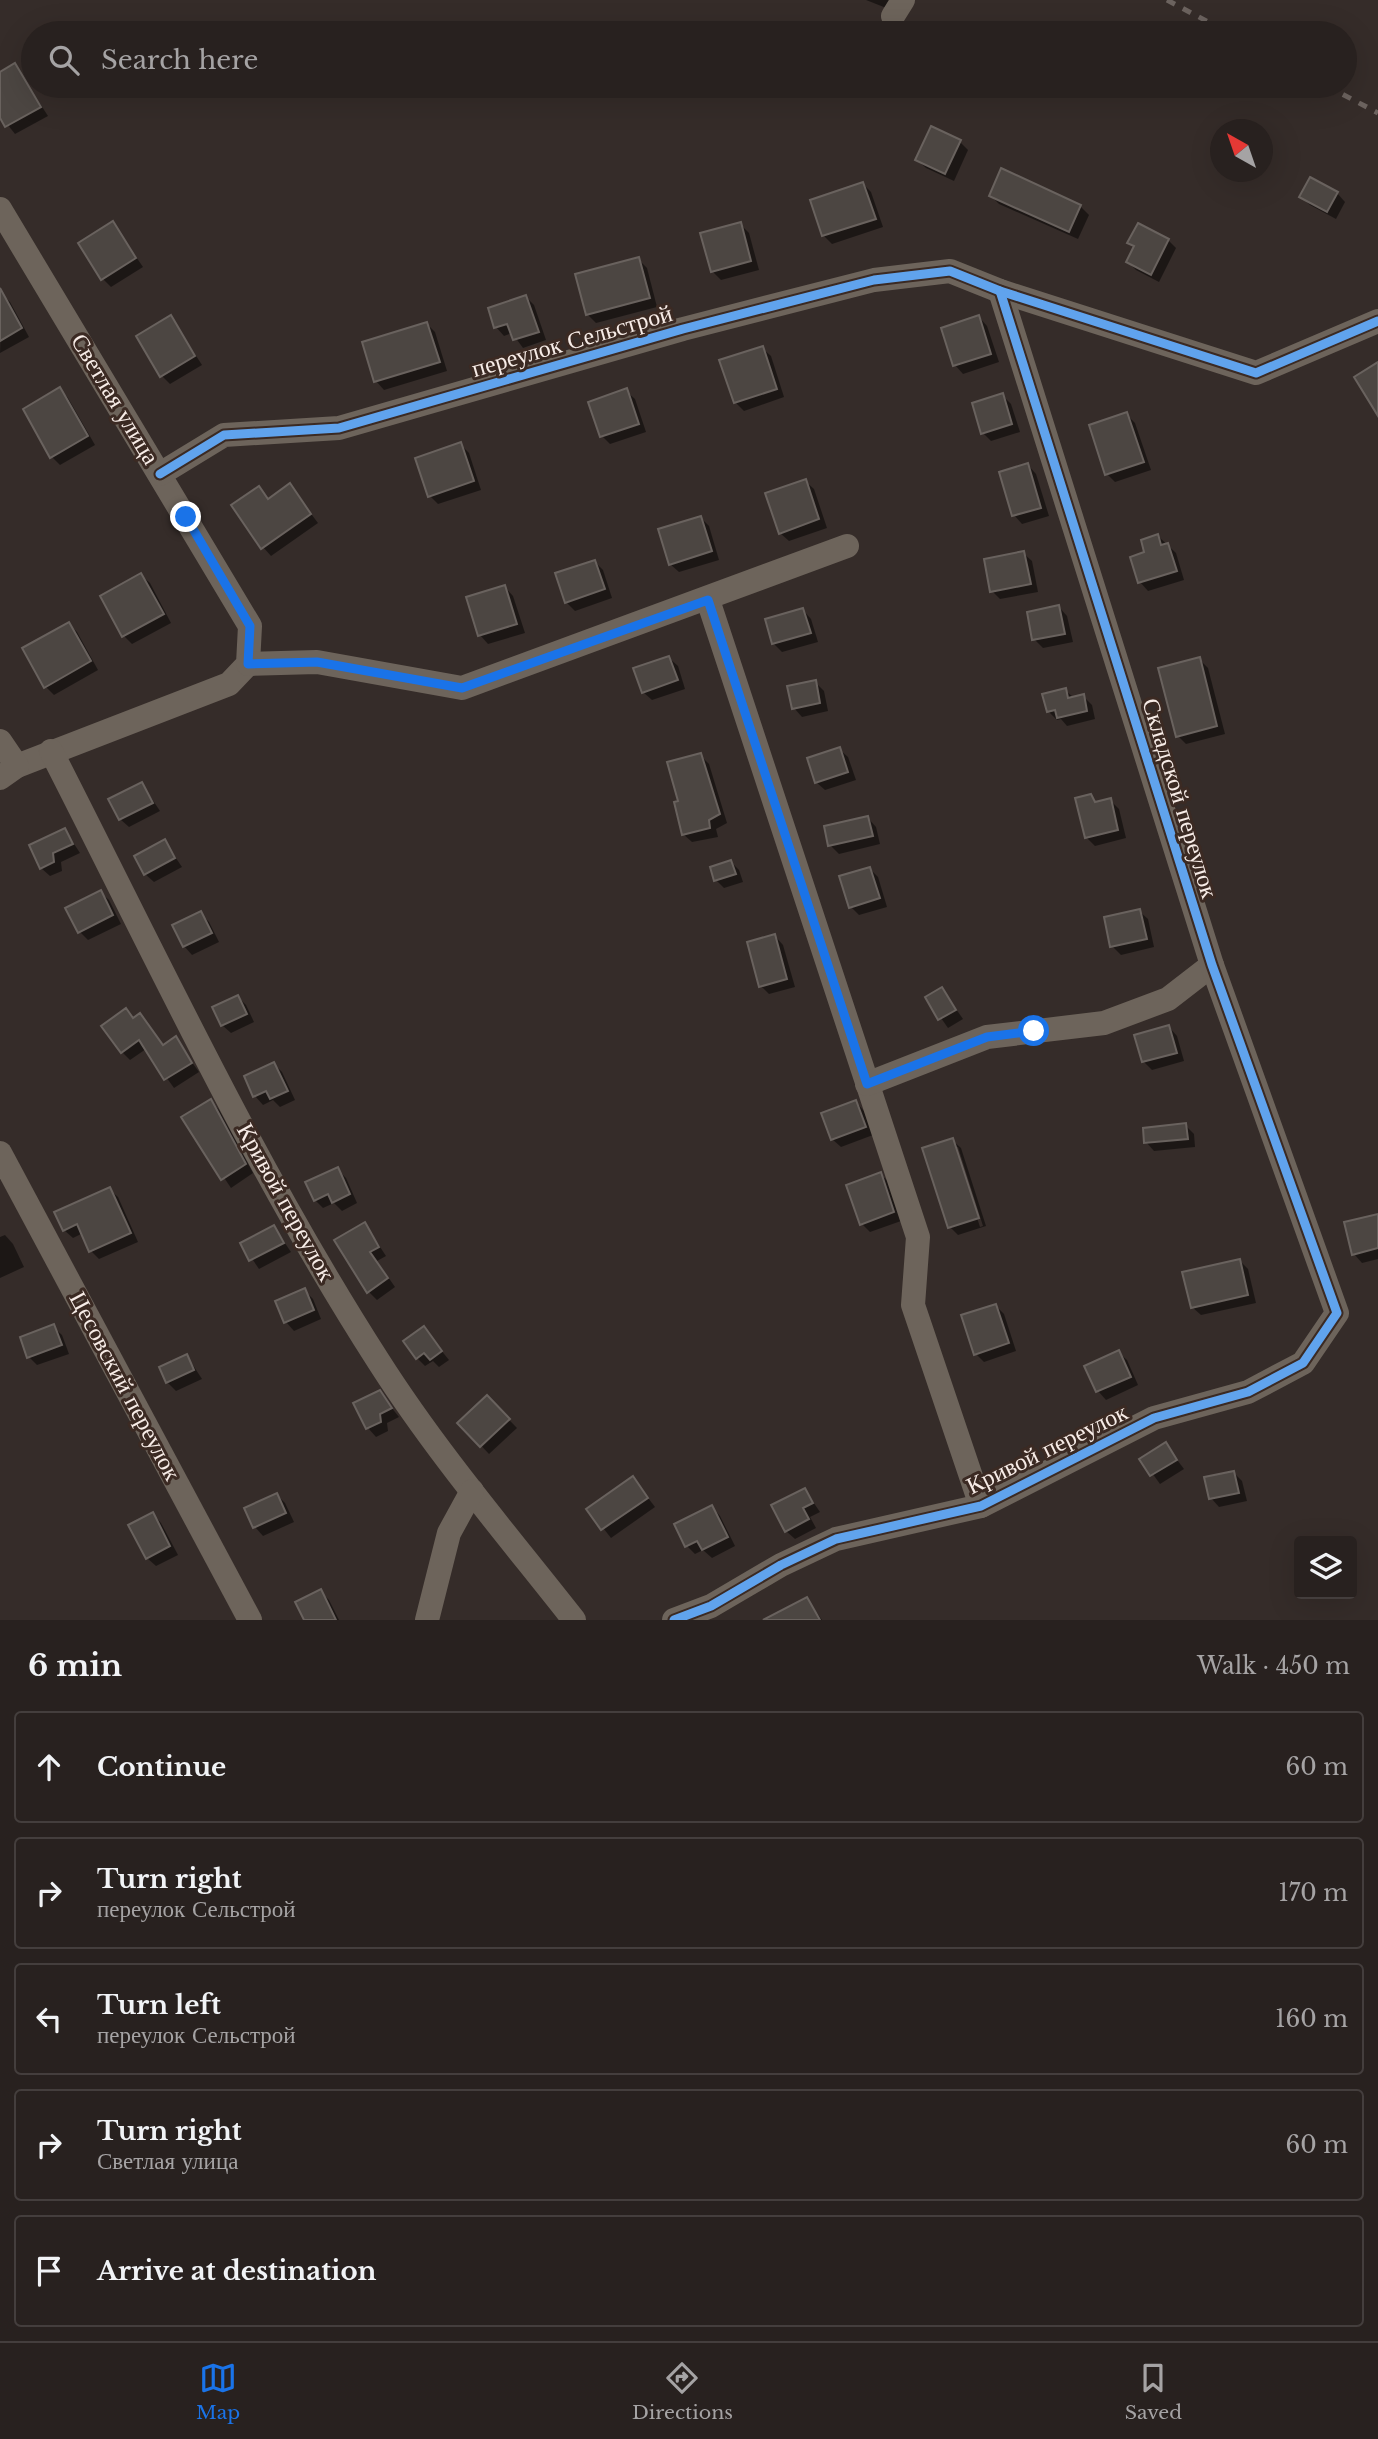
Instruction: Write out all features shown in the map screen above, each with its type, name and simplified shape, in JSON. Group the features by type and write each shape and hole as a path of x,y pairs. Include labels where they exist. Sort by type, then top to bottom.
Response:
{"street":[{"name":"Светлая улица","path":"0,209 250,626 248,664"},
{"name":"переулок Сельстрой","path":"160,474 225,435 338,428 683,329 874,280 950,271 1000,290 1256,373 1378,321"},
{"name":"Складской переулок","path":"1000,290 1212,965 1337,1313"},
{"path":"0,741 8,772 51,751 229,684 248,664 317,662 462,688 708,600 847,546"},
{"path":"708,600 918,1237 913,1305 981,1506"},
{"name":"Кривой переулок","path":"51,751 300,1234 380,1365 472,1491 574,1620"},
{"path":"867,1084 987,1037 1104,1023 1168,999 1212,965"},
{"name":"Цесовский переулок","path":"0,1153 250,1620"},
{"name":"Кривой переулок","path":"674,1620 711,1606 781,1565 836,1539 981,1506 1154,1418 1248,1392 1303,1363 1337,1313"},
{"path":"427,1620 449,1533 472,1491"}],"building":[{"path":"15,63 21,73 21,98 36,98 41,107 5,127 0,118 0,72"},
{"path":"931,126 961,140 945,174 915,160"},
{"path":"1001,168 1081,205 1069,232 989,196"},
{"path":"1310,177 1338,192 1327,212 1299,197"},
{"path":"863,182 876,219 822,236 810,200"},
{"path":"113,221 136,258 101,280 78,243"},
{"path":"741,222 751,261 711,272 700,233"},
{"path":"1138,223 1169,239 1151,275 1126,262 1134,246 1127,243"},
{"path":"639,257 650,298 586,315 575,274"},
{"path":"0,288 22,328 0,341"},
{"path":"526,295 539,332 513,340 507,324 494,328 488,308"},
{"path":"171,315 195,356 160,377 136,336"},
{"path":"979,315 991,354 953,366 941,328"},
{"path":"427,322 440,362 374,382 362,342"},
{"path":"763,346 777,389 734,403 719,360"},
{"path":"1378,362 1378,416 1354,377"},
{"path":"60,387 88,436 50,458 23,409"},
{"path":"627,388 639,424 600,437 588,402"},
{"path":"1003,393 1012,424 981,434 972,403"},
{"path":"1127,412 1144,462 1105,475 1089,425"},
{"path":"461,442 474,481 428,497 415,458"},
{"path":"1028,463 1041,508 1012,516 999,472"},
{"path":"806,479 819,519 779,534 765,493"},
{"path":"290,483 311,514 261,549 231,505 259,486 268,499"},
{"path":"701,516 712,551 669,565 658,529"},
{"path":"1158,534 1161,545 1168,543 1177,571 1138,583 1130,557 1144,552 1141,540"},
{"path":"1024,551 1031,584 990,592 984,559"},
{"path":"595,560 605,589 565,603 555,573"},
{"path":"141,573 164,614 122,637 100,596"},
{"path":"505,585 517,624 478,636 466,597"},
{"path":"1059,605 1065,634 1032,640 1027,612"},
{"path":"803,608 811,633 772,644 765,619"},
{"path":"69,622 91,661 44,688 22,648"},
{"path":"669,656 678,680 642,693 633,668"},
{"path":"1200,657 1217,726 1176,737 1158,668"},
{"path":"816,680 820,703 792,709 787,686"},
{"path":"1066,688 1068,698 1084,694 1087,711 1057,718 1055,710 1047,712 1042,694"},
{"path":"840,747 848,772 815,783 807,758"},
{"path":"701,753 720,814 709,820 710,828 682,835 674,802 678,801 667,762"},
{"path":"142,782 153,803 119,820 108,799"},
{"path":"1091,794 1095,802 1111,798 1118,830 1085,838 1075,798"},
{"path":"868,816 873,836 828,846 824,826"},
{"path":"65,828 73,844 53,853 54,862 40,869 29,845"},
{"path":"165,839 175,858 144,875 134,856"},
{"path":"731,860 736,874 714,881 710,867"},
{"path":"870,867 880,898 849,908 839,876"},
{"path":"101,890 113,915 78,933 65,908"},
{"path":"1140,909 1147,939 1110,947 1104,917"},
{"path":"201,911 212,933 183,947 172,925"},
{"path":"775,934 787,979 759,987 747,942"},
{"path":"942,987 956,1010 938,1020 925,997"},
{"path":"238,995 247,1014 221,1026 212,1007"},
{"path":"126,1008 133,1018 140,1013 163,1045 176,1036 192,1063 164,1080 139,1040 121,1053 101,1026"},
{"path":"1169,1025 1177,1053 1142,1062 1134,1035"},
{"path":"274,1062 288,1091 270,1099 266,1091 253,1097 244,1076"},
{"path":"211,1099 246,1164 221,1180 181,1117"},
{"path":"856,1100 866,1127 831,1140 821,1113"},
{"path":"1186,1123 1188,1139 1144,1143 1143,1128"},
{"path":"953,1138 979,1218 948,1228 922,1148"},
{"path":"338,1167 350,1194 332,1203 328,1194 314,1201 305,1182"},
{"path":"881,1172 894,1212 860,1225 846,1185"},
{"path":"110,1187 131,1233 89,1252 77,1224 63,1231 54,1212"},
{"path":"1378,1214 1378,1248 1352,1255 1344,1222"},
{"path":"365,1222 379,1247 370,1252 388,1278 367,1293 334,1240"},
{"path":"274,1225 284,1243 249,1261 240,1243"},
{"path":"1240,1259 1248,1295 1191,1308 1182,1272"},
{"path":"305,1288 314,1310 284,1323 275,1301"},
{"path":"996,1304 1009,1343 974,1355 961,1315"},
{"path":"54,1324 62,1345 27,1358 20,1337"},
{"path":"424,1326 442,1351 430,1360 424,1353 416,1359 403,1341"},
{"path":"1119,1350 1131,1377 1096,1392 1084,1366"},
{"path":"187,1354 194,1370 166,1383 159,1367"},
{"path":"380,1390 392,1408 380,1414 381,1422 366,1429 353,1403"},
{"path":"487,1395 510,1419 480,1447 457,1423"},
{"path":"1166,1442 1177,1460 1150,1476 1139,1459"},
{"path":"1234,1471 1239,1493 1209,1499 1204,1477"},
{"path":"633,1476 648,1498 601,1530 586,1509"},
{"path":"805,1488 813,1503 803,1508 809,1519 785,1532 771,1505"},
{"path":"277,1493 286,1513 253,1528 244,1508"},
{"path":"712,1505 728,1537 702,1550 697,1541 685,1547 674,1524"},
{"path":"153,1512 170,1546 146,1559 128,1525"},
{"path":"321,1589 336,1620 304,1620 295,1602"},
{"path":"807,1597 820,1620 763,1620"}],"railway":[{"path":"1167,0 1206,21"},
{"path":"1350,98 1378,113"}],"cycle path":[{"path":"160,474 224,435 339,428 683,329 874,280 950,271 1000,291 1256,373 1378,321"},
{"path":"674,1620 711,1606 781,1565 836,1539 981,1506 1154,1418 1248,1392 1303,1363 1337,1313 1212,965 1000,291"}],"route":[{"path":"186,517 250,626 248,664 317,662 462,688 708,600 867,1084 987,1037 1034,1031"}]}
